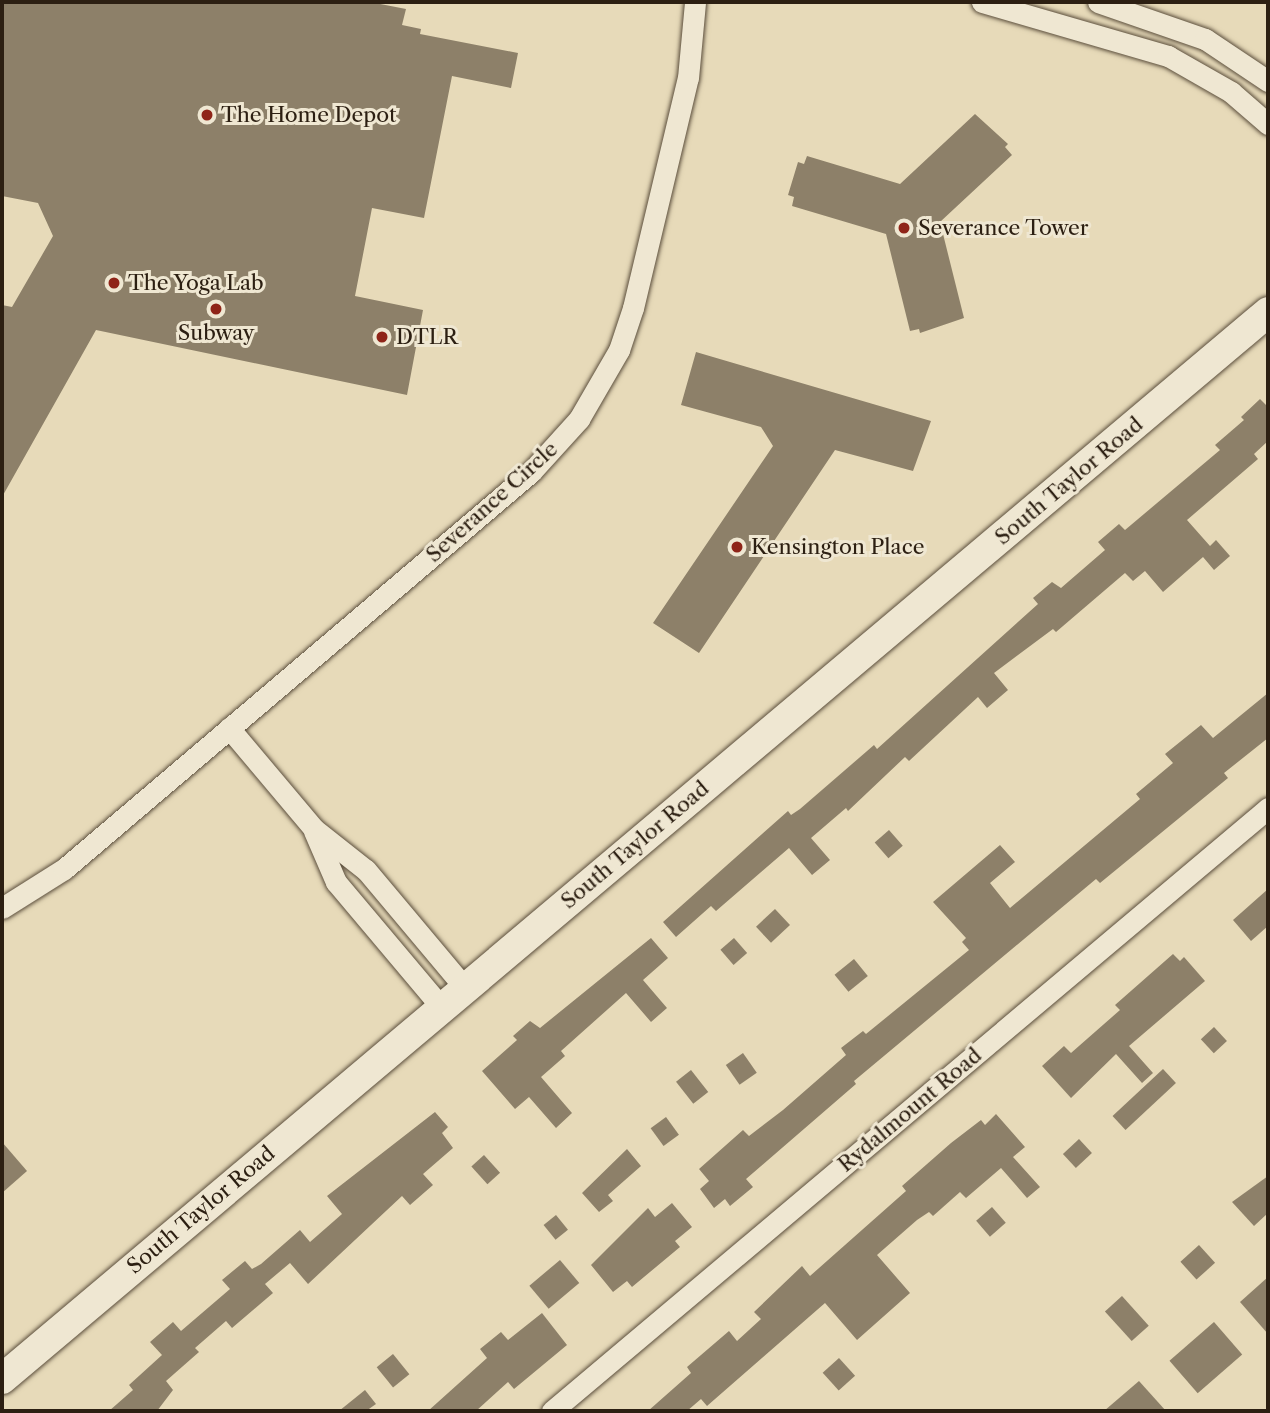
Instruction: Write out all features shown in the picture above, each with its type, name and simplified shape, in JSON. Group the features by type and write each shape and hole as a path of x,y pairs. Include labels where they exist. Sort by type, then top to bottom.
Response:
{"main road":[{"name":"South Taylor Road","path":"2,1379 1268,312"}],"street":[{"name":"Severance Circle","path":"2,908 64,869 538,465 600,389 633,308 688,78 695,2"},
{"path":"982,2 1168,56 1231,92 1268,124"},
{"path":"1098,2 1205,39 1268,81"},
{"path":"229,728 314,829 366,870 465,988"},
{"name":"Rydalmount Road","path":"552,1411 1268,808"},
{"path":"314,829 337,882 442,1008"}],"building":[{"name":"The Home Depot","path":"2,2 370,2 406,9 402,25 421,29 420,34 518,53 511,88 452,76 424,218 372,208 355,296 423,310 407,395 96,330 2,497 2,305 12,307 53,236 38,203 2,196"},
{"name":"Severance Tower","path":"975,114 1008,144 1005,147 1012,155 940,222 964,318 920,333 919,329 910,331 886,234 792,206 794,197 788,195 798,162 804,164 807,156 900,184"},
{"name":"Kensington Place","path":"696,352 931,421 913,471 835,450 699,653 653,623 773,446 761,427 681,405"},
{"path":"1260,399 1268,407 1268,441 1254,454 1258,459 1187,520 1210,546 1216,540 1230,556 1214,570 1203,557 1163,592 1145,571 1133,581 1125,573 1056,632 1053,629 994,673 1008,690 987,708 978,697 909,761 905,757 848,811 846,808 811,838 830,860 812,875 789,848 716,911 711,906 676,937 663,922 788,811 791,815 800,809 874,745 877,749 1038,604 1033,598 1052,582 1061,588 1105,550 1098,542 1119,524 1125,530 1220,450 1215,445 1244,420 1241,417"},
{"path":"1268,693 1268,738 1224,773 1228,778 1100,883 1096,879 854,1081 856,1084 746,1179 753,1187 730,1206 725,1199 714,1208 700,1189 709,1181 699,1169 743,1130 749,1136 783,1110 846,1055 841,1048 863,1031 866,1034 969,950 962,942 966,938 933,902 1000,845 1015,862 990,883 1010,908 1140,799 1136,794 1173,763 1165,754 1201,725 1213,738"},
{"path":"889,830 903,846 888,858 875,842"},
{"path":"1268,889 1268,926 1251,941 1233,920"},
{"path":"775,909 790,925 771,943 756,927"},
{"path":"651,938 668,958 643,980 667,1008 651,1022 626,993 561,1051 565,1056 541,1077 572,1113 556,1128 529,1097 515,1109 482,1071 517,1040 513,1036 530,1021 540,1028"},
{"path":"734,938 747,953 734,965 720,950"},
{"path":"1173,954 1180,961 1184,957 1205,981 1129,1046 1153,1073 1142,1083 1116,1054 1071,1098 1042,1066 1064,1046 1071,1053 1120,1010 1115,1005"},
{"path":"854,959 868,976 848,992 835,975"},
{"path":"1214,1027 1227,1041 1214,1053 1201,1039"},
{"path":"743,1053 757,1073 740,1085 726,1065"},
{"path":"1163,1069 1176,1083 1125,1130 1113,1116"},
{"path":"691,1070 708,1092 693,1104 676,1082"},
{"path":"435,1112 448,1127 442,1133 453,1148 423,1174 433,1185 410,1205 402,1196 308,1284 290,1263 265,1284 273,1293 232,1328 226,1321 195,1348 199,1352 166,1381 173,1390 157,1411 109,1411 133,1390 129,1385 162,1355 150,1342 173,1322 181,1331 230,1289 222,1280 245,1261 252,1269 261,1264 300,1230 310,1242 342,1214 327,1196"},
{"path":"996,1114 1025,1147 1013,1157 1040,1187 1027,1198 1001,1168 966,1198 960,1192 933,1216 929,1212 917,1220 877,1255 910,1293 857,1340 825,1303 707,1406 701,1399 687,1411 648,1411 691,1373 687,1367 729,1331 737,1341 761,1319 754,1312 802,1266 810,1276 906,1191 902,1186 951,1143 981,1120 985,1125"},
{"path":"666,1117 679,1135 664,1146 651,1128"},
{"path":"1079,1139 1092,1153 1076,1168 1063,1154"},
{"path":"2,1142 27,1171 2,1193"},
{"path":"627,1149 641,1166 608,1195 613,1201 599,1212 582,1193"},
{"path":"484,1155 500,1173 487,1184 471,1166"},
{"path":"1268,1176 1268,1213 1254,1226 1232,1202"},
{"path":"672,1203 692,1227 675,1241 680,1247 632,1287 627,1281 613,1292 591,1265 648,1208 655,1217"},
{"path":"992,1207 1006,1223 990,1237 976,1221"},
{"path":"556,1215 568,1230 556,1240 544,1225"},
{"path":"1199,1245 1215,1263 1196,1280 1180,1262"},
{"path":"560,1260 579,1283 549,1309 529,1286"},
{"path":"1268,1277 1268,1334 1240,1302"},
{"path":"1122,1296 1149,1326 1132,1341 1105,1311"},
{"path":"542,1313 567,1345 514,1389 508,1382 476,1411 428,1411 487,1358 480,1349 501,1332 508,1340"},
{"path":"1214,1322 1242,1354 1198,1393 1169,1361"},
{"path":"393,1354 409,1374 393,1387 377,1367"},
{"path":"839,1358 855,1376 839,1391 823,1373"},
{"path":"1139,1381 1166,1411 1104,1411"},
{"path":"365,1390 376,1404 366,1411 339,1411"}],"place":[{"name":"The Home Depot","path":"207,115"},
{"name":"Severance Tower","path":"904,228"},
{"name":"The Yoga Lab","path":"114,283"},
{"name":"Subway","path":"216,309"},
{"name":"DTLR","path":"382,337"},
{"name":"Kensington Place","path":"737,547"}]}
